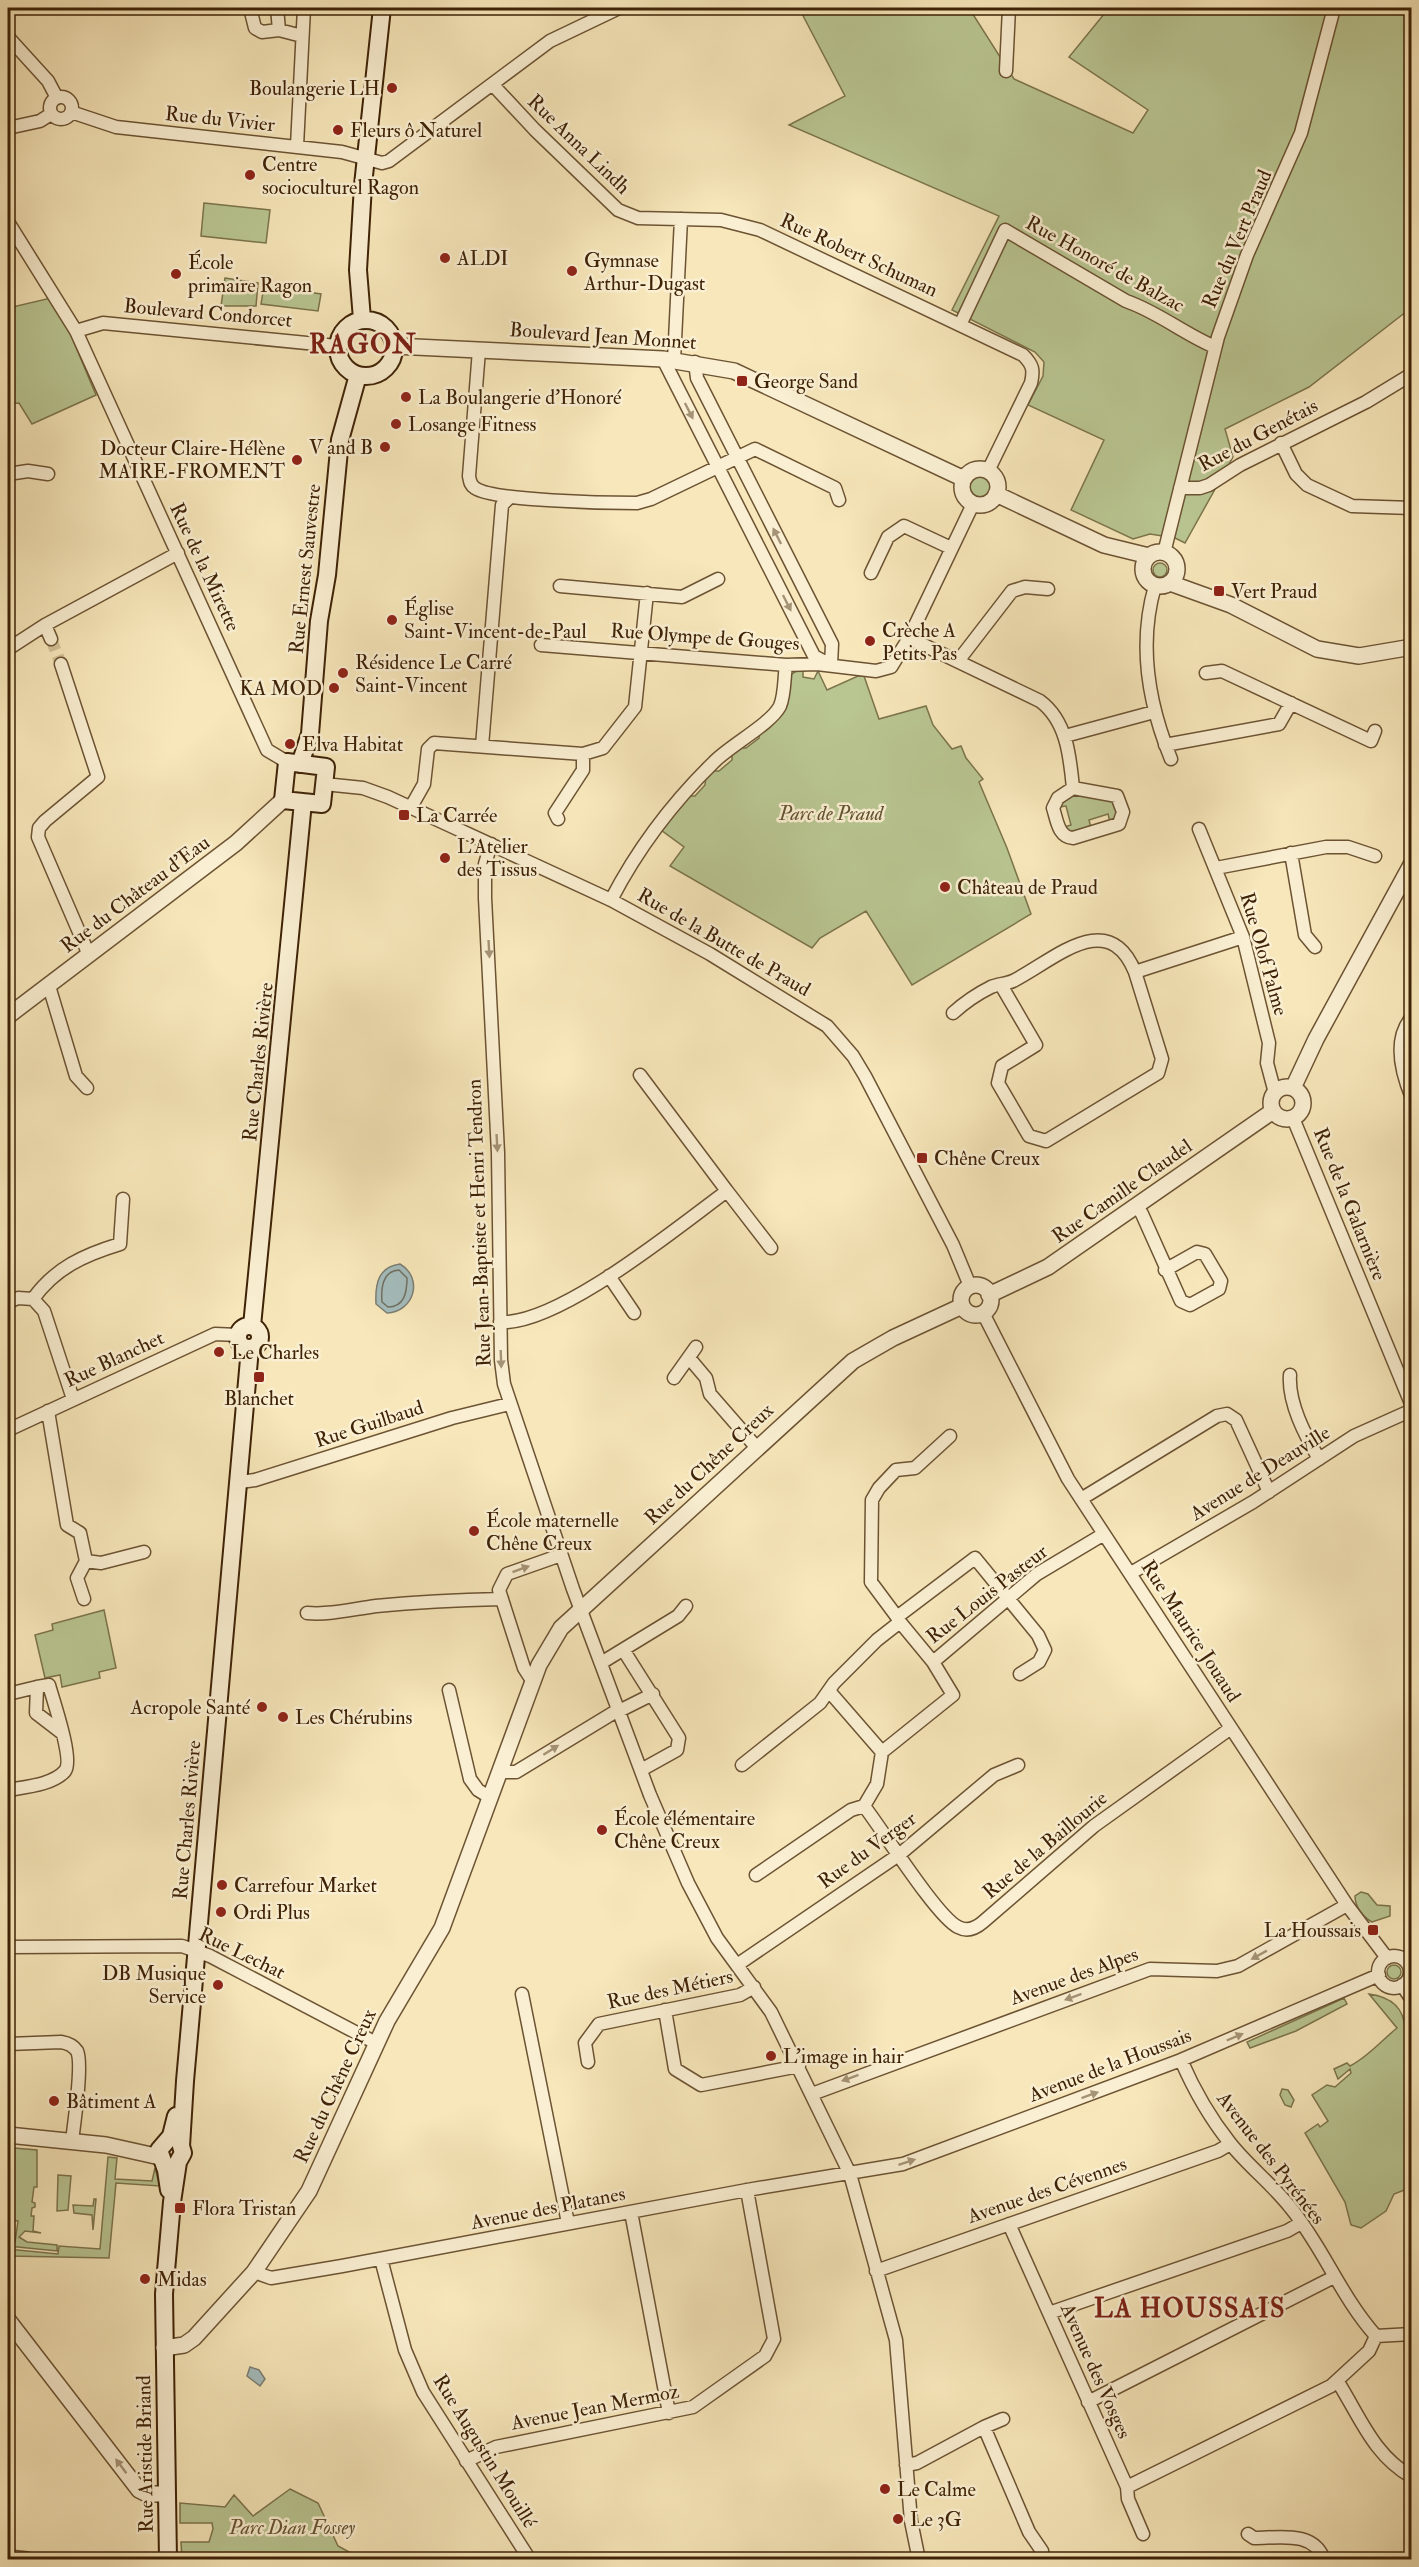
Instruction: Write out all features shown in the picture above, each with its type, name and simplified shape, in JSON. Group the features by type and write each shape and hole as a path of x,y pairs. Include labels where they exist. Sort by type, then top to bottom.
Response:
{"main road":[{"path":"363,319 358,270 366,158 382,8"},
{"path":"363,319 384,326 394,346 391,361 380,372 365,376 358,375 345,367 337,346 342,331 355,321 363,319"},
{"name":"Rue Ernest Sauvestre","path":"284,800 301,764 310,734 319,621 327,575 342,429 358,375"},
{"path":"284,800 322,804 326,766 301,764"},
{"name":"Rue Charles Rivière","path":"168,2153 179,2094 185,2081 240,1482 250,1348 261,1340 258,1330 245,1330 303,802"},
{"path":"164,2348 164,2294 172,2202 168,2153"},
{"name":"Rue Aristide Briand","path":"164,2348 168,2559"}],"street":[{"path":"250,8 255,28 262,32 279,30 302,36"},
{"path":"277,8 279,30"},
{"path":"297,147 304,8"},
{"name":"Rue du Vivier","path":"71,112 116,127 342,152 377,162 389,161 494,85 550,41 619,8"},
{"path":"1006,70 1009,8"},
{"name":"Rue du Vert Praud","path":"1180,488 1215,347 1247,255 1301,133 1314,92 1334,8"},
{"path":"8,37 48,81 57,98"},
{"name":"Rue Anna Lindh","path":"494,85 611,205 638,218 681,219"},
{"path":"51,114 60,119 66,118 71,112 71,105 67,99 57,98"},
{"path":"51,114 50,106 57,98"},
{"path":"8,128 40,121 51,114"},
{"path":"681,219 669,359 718,468 814,656 831,665 833,646 697,378 695,362"},
{"name":"Rue Robert Schuman","path":"681,219 721,220 760,230 1023,355 1032,364 1034,372 1031,383 988,471"},
{"name":"Rue de la Mirette","path":"8,222 76,331 267,750 301,764"},
{"name":"Rue Honoré de Balzac","path":"960,325 1005,230 1126,301 1146,308 1202,342 1215,347"},
{"name":"Boulevard Condorcet","path":"76,331 103,323 337,346"},
{"name":"Boulevard Jean Monnet","path":"394,346 669,359 734,371 964,479"},
{"path":"479,350 469,480 477,489 510,497 637,503 718,468 755,449 835,488 839,500"},
{"name":"Rue du Genétais","path":"1167,554 1165,549 1180,488 1200,488 1209,485 1281,443 1366,402 1412,374"},
{"path":"1281,443 1296,474 1307,485 1352,506 1412,508"},
{"path":"974,470 988,471 997,481 996,494 986,504 973,504 963,495 964,479 974,470"},
{"path":"8,474 28,471 48,474"},
{"path":"996,494 1104,545 1143,573 1147,581 1167,580 1231,605 1317,649 1359,656 1412,647"},
{"path":"482,746 502,505 510,497"},
{"path":"973,504 909,638 1040,700 1050,711 1065,736 1069,750 1073,788"},
{"path":"871,573 888,537 904,526 951,548"},
{"path":"1104,545 1149,556"},
{"path":"1143,573 1144,564 1149,556 1158,552 1174,559 1147,656 1154,711 1171,759"},
{"path":"8,649 45,625 178,553"},
{"path":"769,567 789,557"},
{"path":"560,586 682,597 718,579"},
{"path":"958,661 1012,591 1025,587 1048,589"},
{"path":"411,807 424,784 428,750 431,745 438,742 584,754 603,748 635,707 647,593"},
{"path":"45,625 51,639"},
{"name":"Rue Olympe de Gouges","path":"541,645 786,665 831,665 876,671 891,667 909,638"},
{"path":"61,664 98,777 45,821 39,828 38,837 89,955"},
{"path":"610,900 652,830 684,792 716,759 776,712 782,700 786,665"},
{"path":"1206,673 1222,671 1371,741 1375,731"},
{"path":"1165,745 1279,724 1292,703"},
{"path":"1065,736 1154,711"},
{"path":"558,819 555,813 583,770 584,754"},
{"name":"Rue de la Butte de Praud","path":"324,784 363,788 411,807 610,900 806,1011 840,1038 866,1076 953,1245 970,1286"},
{"path":"1073,788 1117,796 1123,812 1119,824 1067,838 1061,832 1053,808 1058,798 1073,788"},
{"name":"Rue du Château d'Eau","path":"8,1016 236,843 284,800"},
{"name":"Rue Olof Palme","path":"1199,829 1243,937 1269,1043 1269,1078 1275,1092"},
{"name":"Rue Jean-Baptiste et Henri Tendron","path":"491,844 484,864 498,1153 501,1368 509,1404 561,1556 641,1770 687,1883 717,1938 771,2012 850,2174 897,2340 911,2520 919,2559"},
{"path":"1216,868 1338,846 1358,849 1375,856"},
{"path":"1291,853 1305,935 1315,947"},
{"path":"1293,1088 1316,1039 1412,863"},
{"path":"1135,972 1243,937"},
{"path":"953,1013 966,1002 992,987 1011,982 1082,942 1096,939 1119,947 1135,972 1162,1059 1162,1067 1158,1073 1046,1141 1029,1137 998,1083 1002,1066 1036,1045 1001,985"},
{"path":"49,986 76,1076 87,1088"},
{"path":"1412,1017 1407,1023 1400,1049 1400,1066 1412,1098"},
{"path":"640,1075 771,1248"},
{"path":"1285,1087 1293,1088 1299,1093 1303,1103 1299,1113 1293,1118 1282,1118 1273,1111 1271,1102 1275,1092 1285,1087"},
{"name":"Rue Camille Claudel","path":"990,1294 1048,1268 1273,1111"},
{"name":"Rue de la Galarnière","path":"1293,1118 1412,1408"},
{"path":"500,1322 518,1321 579,1296 727,1191"},
{"path":"33,1299 42,1286 81,1256 120,1244 123,1199"},
{"path":"1137,1206 1166,1270 1181,1301 1190,1305 1219,1289 1221,1281 1205,1254 1197,1252 1166,1270"},
{"path":"609,1276 634,1313"},
{"path":"970,1286 982,1287 990,1294 989,1306 983,1313 971,1314 962,1306 962,1294 970,1286"},
{"path":"8,1302 18,1298 33,1299 44,1311 73,1399"},
{"name":"Rue du Chêne Creux","path":"164,2348 189,2343 254,2272 309,2191 376,2043 441,1928 549,1645 581,1608 634,1564 853,1361 893,1338 962,1306"},
{"name":"Rue Maurice Jouaud","path":"983,1313 1063,1470 1081,1499 1347,1905 1387,1958"},
{"name":"Rue Blanchet","path":"8,1430 215,1334 245,1330"},
{"path":"674,1378 690,1359 696,1347"},
{"path":"690,1359 706,1378 710,1394 757,1448"},
{"path":"1398,1375 1412,1369"},
{"path":"1290,1375 1288,1390 1308,1440 1320,1459"},
{"name":"Rue Guilbaud","path":"240,1482 255,1480 452,1418 509,1404"},
{"name":"Avenue de Deauville","path":"1131,1573 1269,1492 1354,1436 1412,1408"},
{"path":"48,1411 67,1525 80,1533 86,1561 77,1578 84,1599"},
{"path":"1081,1499 1216,1416 1227,1414 1236,1420 1269,1492"},
{"path":"933,1662 871,1582 872,1500 896,1470 915,1468 950,1436"},
{"name":"Rue Louis Pasteur","path":"882,1752 953,1695 933,1662 1010,1600 1038,1574 1104,1534"},
{"path":"86,1561 101,1563 144,1552"},
{"path":"533,1682 526,1673 499,1590 504,1576 561,1556"},
{"path":"742,1765 820,1703 877,1640 975,1558 1038,1635 1045,1650 1039,1662 1020,1674"},
{"path":"308,1613 327,1615 378,1606 502,1599"},
{"path":"602,1663 678,1616 686,1606"},
{"path":"624,1651 680,1738 676,1750 641,1770"},
{"path":"8,1694 49,1685 62,1732 67,1768 64,1773 41,1784 8,1790"},
{"path":"37,1687 36,1713 62,1732"},
{"path":"449,1690 470,1779 478,1790 491,1798"},
{"path":"756,1875 851,1810 864,1806 877,1784 882,1752 829,1691"},
{"path":"499,1772 516,1772 619,1711 653,1694"},
{"name":"Rue de la Baillourie","path":"900,1854 908,1870 950,1921 960,1928 972,1928 983,1922 1094,1826 1231,1728"},
{"name":"Rue du Verger","path":"737,1965 900,1854 994,1775 1018,1765"},
{"path":"864,1806 900,1854"},
{"name":"Avenue des Alpes","path":"812,2094 1150,1969 1217,1971 1238,1966 1347,1905"},
{"name":"Rue Lechat","path":"8,1947 182,1946 376,2043"},
{"path":"1396,1956 1409,1962 1410,1974 1402,1985 1389,1987 1379,1975 1380,1966 1387,1958 1396,1956"},
{"name":"Avenue de la Houssais","path":"850,2174 903,2164 1182,2060 1379,1975"},
{"path":"1402,1985 1412,2000"},
{"name":"Rue des Métiers","path":"588,2062 585,2043 599,2024 740,1995 754,1987"},
{"path":"522,1994 568,2223"},
{"path":"665,2010 675,2069 701,2085 798,2066"},
{"path":"8,2044 61,2042 67,2043 76,2050 79,2062 72,2141"},
{"name":"Avenue des Pyrénées","path":"1182,2060 1191,2083 1230,2144 1290,2207 1361,2319 1376,2336"},
{"path":"8,2135 112,2146 117,2143 168,2153"},
{"name":"Avenue des Cévennes","path":"876,2271 1218,2151 1230,2144"},
{"name":"Avenue des Platanes","path":"254,2272 271,2278 747,2190 850,2174"},
{"name":"Avenue Jean Mermoz","path":"466,2461 496,2447 693,2408 765,2356 774,2339 747,2190"},
{"path":"631,2212 669,2412"},
{"path":"1049,2313 1287,2231 1301,2223"},
{"name":"Avenue des Vosges","path":"1009,2224 1127,2487 1128,2499 1143,2534"},
{"name":"Rue Augustin Mouillé","path":"381,2259 405,2350 423,2392 530,2559"},
{"path":"1088,2402 1334,2277"},
{"path":"8,2320 139,2490 147,2494 166,2494"},
{"path":"1127,2487 1338,2382 1369,2351 1376,2336 1412,2334"},
{"path":"1338,2382 1376,2447 1412,2477"},
{"path":"906,2465 917,2463 1003,2419"},
{"path":"984,2427 1029,2532 1042,2551 1041,2559"},
{"path":"1248,2534 1254,2538 1306,2539 1318,2547 1324,2559"}],"green space":[{"path":"799,8 969,8 1014,79 1133,133 1148,110 1069,57 1109,8 1411,8 1411,308 1309,387 1225,429 1233,457 1185,543 1175,538 1150,534 1133,539 1071,510 1104,440 1028,405 1043,376 1044,362 1035,352 952,310 999,216 789,125 845,96"},
{"path":"204,203 270,210 266,243 201,236"},
{"path":"225,278 258,283 256,306 221,306"},
{"path":"264,286 321,294 318,311 261,304"},
{"path":"55,297 96,395 32,424 19,403 8,404 8,308"},
{"path":"980,474 989,477 992,486 989,495 980,498 971,495 968,486 971,477"},
{"path":"1160,563 1165,565 1167,570 1165,575 1160,577 1155,575 1153,570 1155,565"},
{"name":"Parc de Praud","path":"803,670 803,677 814,679 818,671 827,690 858,676 864,676 879,719 926,706 933,725 952,749 961,746 966,758 983,779 979,782 1007,848 1031,914 912,985 866,911 820,938 812,948 670,866 684,847 661,830 688,796 695,796 705,785 706,776 712,771 719,771 732,760 732,753 739,748 746,748 759,738 760,731 790,675"},
{"path":"1079,794 1112,797 1119,817 1110,822 1108,814 1089,820 1091,828 1069,832 1064,827 1071,825 1066,806 1059,807 1060,802"},
{"path":"104,1610 116,1668 99,1672 100,1678 62,1687 60,1675 45,1678 35,1635 53,1630 52,1624"},
{"path":"1361,1892 1368,1894 1377,1905 1390,1906 1390,1916 1372,1922 1360,1911 1355,1900 1355,1896"},
{"path":"1391,1965 1397,1965 1401,1972 1397,1979 1391,1979 1387,1975 1387,1969"},
{"path":"1369,1994 1377,1995 1395,2004 1402,2015 1405,2029 1411,2030 1412,2187 1394,2194 1386,2211 1361,2228 1351,2225 1345,2202 1305,2133 1318,2124 1320,2127 1328,2121 1312,2095 1327,2085 1335,2087 1351,2073 1350,2069 1338,2079 1334,2069 1347,2063 1350,2066 1357,2062 1397,2028"},
{"path":"1344,1998 1347,2004 1296,2031 1250,2048 1247,2042"},
{"path":"1282,2089 1288,2090 1294,2100 1291,2107 1285,2105 1280,2095"},
{"path":"14,2148 37,2150 37,2187 34,2187 32,2202 35,2203 35,2207 32,2208 31,2216 34,2216 33,2231 41,2233 25,2231 19,2237 27,2242 57,2245 57,2251 8,2246 8,2242 15,2242 18,2221 8,2220 8,2192"},
{"path":"108,2157 117,2158 115,2179 152,2181 155,2168 160,2186 116,2183 109,2258 8,2256 8,2249 58,2254 59,2246 100,2249"},
{"path":"58,2175 71,2176 68,2210 57,2211"},
{"path":"94,2199 96,2199 93,2230 92,2215 74,2213 73,2205 93,2206"},
{"name":"Parc Dian Fossey","path":"290,2489 318,2503 338,2546 362,2559 182,2559 181,2542 209,2542 213,2529 212,2523 180,2523 180,2503 225,2507 234,2495 253,2516"}],"water":[{"path":"400,1264 412,1277 413,1293 404,1307 387,1313 376,1304 377,1283 382,1273"},
{"path":"250,2367 259,2370 265,2379 260,2386 247,2376"}],"tunnel":[{"path":"51,639 61,664"}],"place":[{"name":"Boulangerie LH","path":"392,88"},
{"name":"Fleurs ô Naturel","path":"338,130"},
{"name":"Centre socioculturel Ragon","path":"250,175"},
{"name":"ALDI","path":"445,258"},
{"name":"Gymnase Arthur-Dugast","path":"572,271"},
{"name":"École primaire Ragon","path":"176,274"},
{"name":"George Sand","path":"742,381"},
{"name":"La Boulangerie d'Honoré","path":"406,397"},
{"name":"Losange Fitness","path":"396,424"},
{"name":"V and B","path":"385,447"},
{"name":"Docteur Claire-Hélène MAIRE-FROMENT","path":"297,460"},
{"name":"Vert Praud","path":"1219,591"},
{"name":"Église Saint-Vincent-de-Paul","path":"392,620"},
{"name":"Crèche A Petits Pas","path":"870,641"},
{"name":"Résidence Le Carré Saint-Vincent","path":"343,673"},
{"name":"KA MOD","path":"334,688"},
{"name":"Elva Habitat","path":"290,744"},
{"name":"La Carrée","path":"404,815"},
{"name":"L'Atelier des Tissus","path":"445,858"},
{"name":"Château de Praud","path":"945,887"},
{"name":"Chêne Creux","path":"922,1158"},
{"name":"Le Charles","path":"219,1352"},
{"name":"Blanchet","path":"259,1377"},
{"name":"École maternelle Chêne Creux","path":"474,1531"},
{"name":"Acropole Santé","path":"262,1707"},
{"name":"Les Chérubins","path":"283,1717"},
{"name":"École élémentaire Chêne Creux","path":"602,1830"},
{"name":"Carrefour Market","path":"222,1885"},
{"name":"Ordi Plus","path":"221,1912"},
{"name":"La Houssais","path":"1373,1930"},
{"name":"DB Musique Service","path":"218,1985"},
{"name":"L'image in hair","path":"771,2056"},
{"name":"Bâtiment A","path":"54,2101"},
{"name":"Flora Tristan","path":"180,2208"},
{"name":"Midas","path":"145,2279"},
{"name":"Le Calme","path":"885,2489"},
{"name":"Le 3G","path":"898,2519"}],"district":[{"name":"RAGON","path":"363,345"},
{"name":"LA HOUSSAIS","path":"1190,2309"}]}
